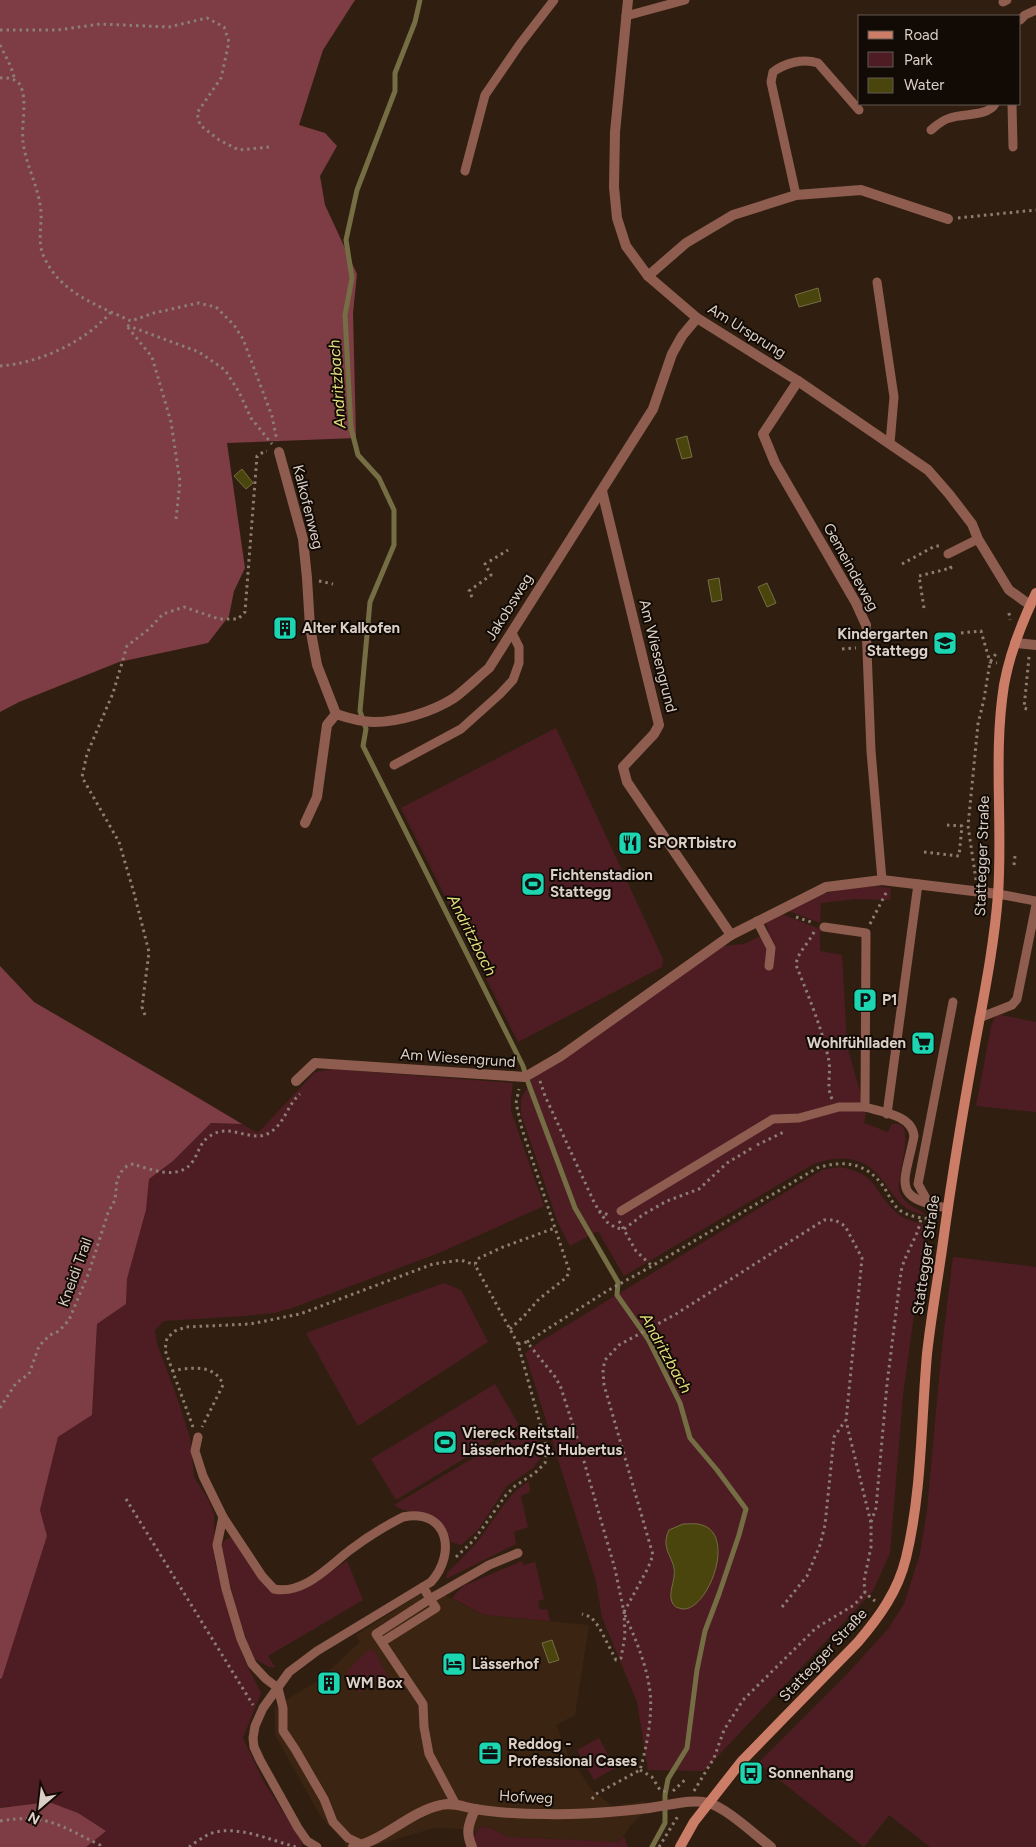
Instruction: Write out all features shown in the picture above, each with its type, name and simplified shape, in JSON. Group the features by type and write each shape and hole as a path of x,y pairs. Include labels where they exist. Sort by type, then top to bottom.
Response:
{"main road":[{"name":"Stattegger Straße","path":"680,1847 709,1803 741,1762 858,1642 886,1608 906,1559 915,1512 941,1220 939,1206 959,1129 989,971 998,894 1000,732 1004,687 1014,643 1036,593"}],"street":[{"name":"Am Ursprung","path":"628,0 615,132 614,187 617,218 626,246 648,276 697,318 798,382 928,470 950,494 972,524 978,539 1009,590 1030,605"},
{"path":"648,276 686,243 733,215 796,195 861,190 948,219"},
{"name":"Jakobsweg","path":"336,714 351,719 374,722 425,712 453,698 489,668 653,409 672,354 682,336 697,318"},
{"name":"Gemeindeweg","path":"798,382 763,434 775,463 856,603 866,625"},
{"name":"Kalkofenweg","path":"279,454 302,539 310,627 317,665 336,714"},
{"name":"Am Wiesengrund","path":"602,491 659,725 654,734 624,767 627,782 731,935"},
{"path":"1014,643 1034,645"},
{"path":"305,823 317,798 326,725 336,714"},
{"name":"Am Wiesengrund","path":"296,1081 315,1063 514,1081 525,1077 561,1056 731,935 826,887 886,883 918,884 998,894"},
{"name":"Hofweg","path":"352,1847 364,1845 429,1808 455,1804 475,1809 547,1814 649,1808 692,1802 709,1803"},
{"path":"709,1803 723,1810 771,1847"},
{"path":"472,1847 467,1837 475,1809"}],"lane":[{"path":"465,171 484,95 554,0"},
{"path":"626,16 685,0"},
{"path":"1021,19 1036,10"},
{"path":"796,195 771,82 773,72 782,66 808,60 818,63 859,110"},
{"path":"930,130 938,123 949,118 982,112 994,105"},
{"path":"1012,105 1013,147"},
{"path":"877,282 894,397 890,443"},
{"path":"948,554 978,539"},
{"name":"Gemeindeweg","path":"866,625 871,751 886,883"},
{"path":"394,766 461,729 513,680 519,663 519,647 512,633"},
{"path":"887,1114 918,884"},
{"path":"998,894 1036,901"},
{"path":"979,1018 1012,1005 1017,999 1033,935 1036,905"},
{"path":"757,921 771,948 769,966"},
{"path":"821,926 866,934 865,1107"},
{"path":"939,1206 918,1184 953,1002"},
{"path":"621,1210 773,1119 799,1118 839,1107 865,1107 908,1122 913,1129 914,1136 904,1186 908,1194 915,1199 939,1206"},
{"path":"198,1437 195,1450 203,1476 224,1518 262,1576 274,1589 290,1590 304,1584 320,1575 351,1549 397,1520 412,1515 432,1521 440,1528 447,1543 446,1554 439,1573 431,1582 316,1651 289,1672 263,1708 255,1726 254,1747 276,1790 307,1841 317,1847"},
{"path":"224,1518 217,1545 226,1589 241,1639 252,1664 266,1679 278,1688 283,1708 283,1731 324,1799 333,1822 348,1838 364,1845"},
{"path":"376,1634 430,1599 489,1565 518,1553"},
{"path":"382,1642 436,1608 423,1587"},
{"path":"368,1621 422,1704 429,1754 455,1804"}],"path":[{"path":"0,30 58,30 100,24 169,27 207,18 224,27 229,42 221,78 196,113 200,125 219,140 239,150 269,147"},
{"path":"0,45 15,80"},
{"path":"0,78 15,80 20,84 24,99 23,142 27,162 38,195 41,213 40,242 44,257 60,279 70,289 96,306 131,321 154,313 198,303 216,307 234,325 243,339 272,416 279,454"},
{"path":"948,219 1036,210"},
{"path":"0,366 25,362 62,347 93,330 111,312"},
{"path":"176,519 180,482 171,422 152,357 126,325 199,352 225,370 250,418 279,454"},
{"path":"144,1015 142,1007 148,952 119,842 82,777 87,754 112,692 126,646 149,629 163,614 184,607 219,619 238,619 245,612 257,456 265,450 279,454"},
{"path":"902,564 935,546 945,546 951,568 919,576 924,608"},
{"path":"472,597 469,591 491,575 485,564 508,550"},
{"path":"1009,613 1010,625"},
{"path":"961,633 981,631 990,662"},
{"path":"1027,709 1024,708 1034,645"},
{"path":"980,892 975,874 968,826 978,724 990,662 1000,647"},
{"path":"990,662 1008,665"},
{"path":"924,852 959,856 962,826 947,825"},
{"path":"866,934 886,883"},
{"path":"778,910 821,926 796,957 796,965 829,1060 829,1093 839,1107"},
{"path":"539,1068 540,1081 545,1096 594,1202 607,1222 616,1228 624,1228 668,1201 699,1188 727,1163 755,1146 790,1129"},
{"path":"510,1329 539,1299 567,1277 570,1270 554,1228 522,1129 516,1103 520,1088 514,1081"},
{"name":"Kneidi Trail","path":"0,1408 16,1383 29,1374 39,1346 70,1320 89,1272 108,1213 115,1200 117,1180 121,1172 127,1166 133,1164 176,1174 186,1170 202,1144 210,1135 231,1130 259,1137 274,1130 292,1102 306,1088"},
{"path":"518,1344 527,1342 614,1288 817,1168 834,1163 855,1165 871,1172 894,1204 901,1211 915,1217 941,1220 939,1206"},
{"path":"599,1211 608,1216 616,1214 636,1251 652,1266"},
{"path":"886,1608 865,1593 864,1581 870,1547 871,1523 876,1508 887,1384 901,1272 904,1260 919,1232 922,1218"},
{"path":"582,1614 591,1617 599,1627 616,1660 621,1658 625,1636 624,1612 653,1555 604,1385 603,1370 605,1360 619,1345 676,1314 824,1220 835,1220 845,1226 862,1258 846,1421 871,1523"},
{"path":"475,1265 477,1259 485,1255 554,1228"},
{"path":"198,1437 185,1408 165,1350 167,1338 175,1331 186,1327 250,1324 300,1314 433,1264 461,1260 475,1265 518,1344 547,1449 545,1462 535,1473 515,1486 506,1495 474,1540 439,1573"},
{"path":"527,1342 544,1360 561,1388 615,1569 624,1612 643,1661 650,1687 649,1718 640,1770"},
{"path":"172,1372 191,1367 202,1368 214,1372 220,1378 222,1386 219,1396 198,1437"},
{"path":"782,1607 807,1576 820,1545 825,1525 834,1437 846,1421"},
{"path":"126,1499 260,1716"},
{"path":"659,1847 682,1811 692,1802 694,1792 714,1758 724,1730 743,1700 816,1628 854,1605 865,1593"},
{"path":"870,1609 876,1602"},
{"path":"640,1770 652,1777 660,1790 672,1792 687,1778"},
{"path":"592,1799 596,1794 640,1770"},
{"path":"0,1822 28,1818 52,1822 101,1847"},
{"path":"189,1847 213,1832 230,1830 296,1847"}],"shaded area":[{"path":"0,0 355,0 323,50 299,125 325,133 337,146 320,176 325,205 357,274 353,313 356,438 227,443 245,568 234,591 229,616 208,643 119,662 19,702 0,712"},
{"path":"0,966 34,1002 242,1124 211,1123 173,1161 149,1179 146,1210 127,1279 126,1304 97,1324 92,1415 58,1437 40,1510 47,1536 2,1678 0,1679"},
{"path":"430,1588 484,1615 589,1625 575,1715 556,1725 568,1755 592,1790 612,1806 645,1801 642,1815 631,1825 619,1842 509,1837 490,1828 481,1827 476,1832 463,1829 434,1828 370,1847 346,1847 344,1841 321,1817 275,1735 275,1707 320,1679 360,1642 356,1635"},
{"path":"49,1802 78,1813 106,1831 86,1847 0,1847 0,1808"}],"green space":[{"name":"Fichtenstadion Stattegg","path":"556,728 663,959 662,967 518,1042 401,808"},
{"path":"874,886 891,888 890,900 856,899 821,903 820,923 786,910 819,895 843,889"},
{"path":"782,914 820,929 820,951 842,955 847,1045 866,1114 864,1123 888,1132 892,1124 900,1125 904,1131 905,1140 899,1186 900,1193 907,1202 924,1213 924,1215 905,1207 876,1172 868,1166 850,1159 820,1162 810,1166 624,1276 598,1231 570,1246 558,1223 521,1114 521,1099 532,1079 723,946 744,944 769,932 765,923"},
{"path":"996,1014 1036,1022 1036,1112 976,1106 991,1027"},
{"path":"332,1069 513,1083 511,1111 544,1206 439,1253 292,1308 274,1313 164,1321 155,1330 157,1344 190,1437 194,1477 209,1501 214,1514 215,1562 243,1657 261,1693 243,1738 265,1784 303,1843 301,1847 86,1847 9,1806 0,1808 0,1679 2,1678 47,1536 40,1510 58,1437 92,1415 97,1324 126,1304 127,1279 146,1210 149,1178 173,1161 211,1123 242,1124 258,1133 315,1072"},
{"path":"840,1167 862,1174 874,1184 897,1213 907,1219 926,1225 903,1395 890,1553 873,1591 704,1771 648,1770 637,1702 602,1617 596,1581 525,1353 541,1341 822,1170","holes":["683,1524 702,1524 718,1540 719,1552 714,1572 672,1584 674,1571 666,1546 669,1530"]},
{"path":"953,1257 1036,1267 1036,1847 930,1847 889,1815 864,1847 758,1763 848,1673 888,1629 904,1604 920,1554 927,1510 942,1347"},
{"path":"444,1283 461,1290 488,1342 358,1426 306,1333"},
{"name":"Viereck Reitstall Lässerhof/St. Hubertus","path":"495,1384 519,1425 396,1500 371,1459"},
{"path":"525,1427 535,1432 541,1450 540,1459 533,1468 507,1486 477,1531 461,1545 451,1542 446,1529 434,1516 403,1510 394,1505"},
{"path":"529,1481 530,1492 521,1497 528,1527 514,1532 516,1544 446,1579 447,1573 477,1542 507,1501"},
{"path":"231,1537 274,1592 319,1579 347,1561 363,1600 268,1656 275,1667 269,1667 255,1659 236,1607 222,1551 223,1543"},
{"path":"522,1561 524,1565 535,1562 544,1599 538,1601 540,1610 547,1609 550,1621 484,1615 452,1598 463,1586"},
{"path":"369,1649 375,1652 389,1679 386,1682 378,1677 359,1693 346,1672"},
{"path":"599,1738 615,1768 594,1780 577,1750"},
{"path":"481,1827 490,1828 509,1837 619,1842 624,1836 628,1847 477,1847 473,1840 476,1832"}],"water":[{"path":"818,288 821,301 799,307 795,295"},
{"path":"687,436 692,457 682,459 676,439"},
{"path":"242,469 253,483 246,489 234,476"},
{"path":"719,578 722,600 712,602 708,580"},
{"path":"767,583 776,603 767,607 758,587"},
{"path":"683,1524 702,1525 713,1532 718,1544 718,1559 714,1575 698,1601 689,1608 677,1608 672,1601 674,1570 667,1549 666,1537 669,1530"},
{"path":"552,1640 559,1660 549,1663 542,1643"}],"waterway":[{"name":"Andritzbach","path":"420,0 415,22 395,73 395,91 357,190 346,240 352,278 345,315 351,428 358,455 379,478 394,510 394,545 370,602 360,711 366,729 363,746 523,1066 575,1208 618,1282 617,1295 648,1339 680,1403 690,1438 746,1509 739,1535 705,1631 697,1670 687,1748 668,1779 665,1795 665,1823 652,1847"}],"place":[{"name":"Alter Kalkofen","path":"285,628"},
{"name":"Kindergarten Stattegg","path":"945,643"},
{"name":"SPORTbistro","path":"630,843"},
{"name":"Fichtenstadion Stattegg","path":"533,884"},
{"name":"P1","path":"865,1000"},
{"name":"Wohlfühlladen","path":"923,1043"},
{"name":"Viereck Reitstall Lässerhof/St. Hubertus","path":"445,1442"},
{"name":"Lässerhof","path":"454,1664"},
{"name":"WM Box","path":"329,1683"},
{"name":"Reddog - Professional Cases","path":"490,1753"},
{"name":"Sonnenhang","path":"751,1773"}]}
